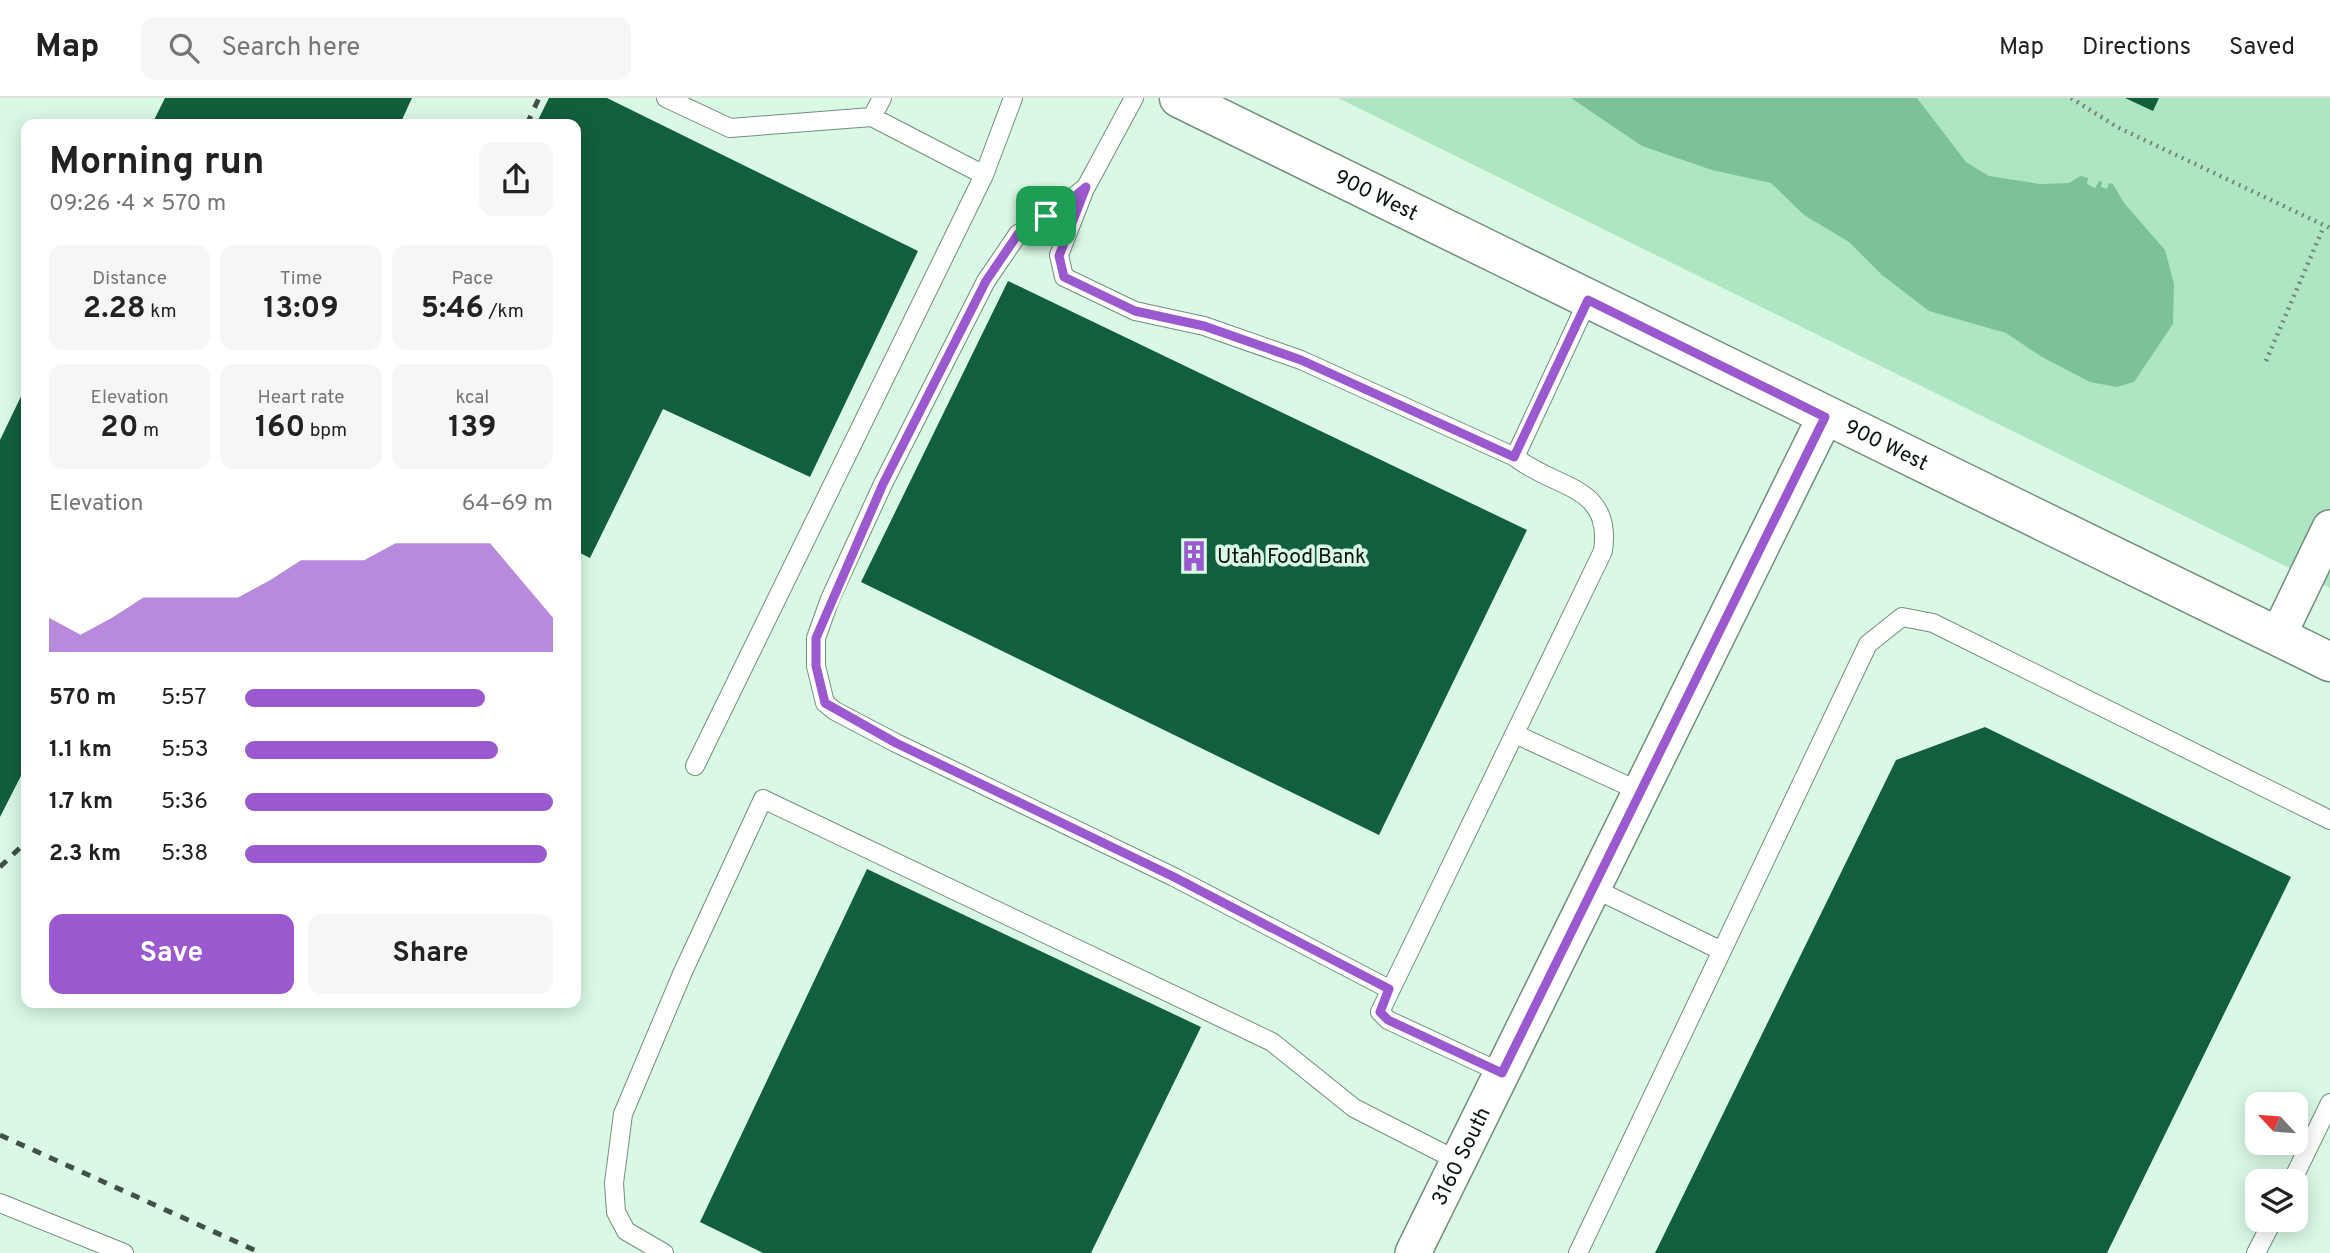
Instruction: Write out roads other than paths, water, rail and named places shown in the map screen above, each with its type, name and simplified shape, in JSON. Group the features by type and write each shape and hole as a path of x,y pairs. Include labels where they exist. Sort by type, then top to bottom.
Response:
{"main road":[{"name":"900 West","path":"1179,98 1825,417 2330,662"}],"street":[{"name":"3160 South","path":"1413,1253 1825,417"},
{"path":"2278,636 2330,528"}],"lane":[{"path":"666,98 730,128 872,117 984,175"},
{"path":"872,117 882,98"},
{"path":"695,766 984,175 1013,98"},
{"path":"1134,98 1086,187 1059,256 1064,277 1135,311 1213,329 1301,360 1514,457 1592,499 1603,517 1603,551 1380,1012 1388,1020 1502,1073"},
{"path":"1086,187 1063,206 1018,234 986,281 896,458 831,599 816,638 816,666 825,703 896,743 1174,877 1389,989"},
{"path":"1514,457 1588,300"},
{"path":"1578,1253 1867,644 1902,617 1933,623 2330,820"},
{"path":"1515,734 1641,792"},
{"path":"664,1253 626,1231 616,1212 614,1183 623,1114 682,974 763,799 1272,1042 1354,1108 1458,1161"},
{"path":"1593,888 1722,951"},
{"path":"2298,1169 2330,1103"},
{"path":"0,1203 124,1253"},
{"path":"2256,1253 2267,1232"}],"railway":[{"path":"529,119 539,98"},
{"path":"0,867 21,847"},
{"path":"0,1135 261,1253"}],"place":[{"name":"Utah Food Bank","path":"1194,556"}]}
